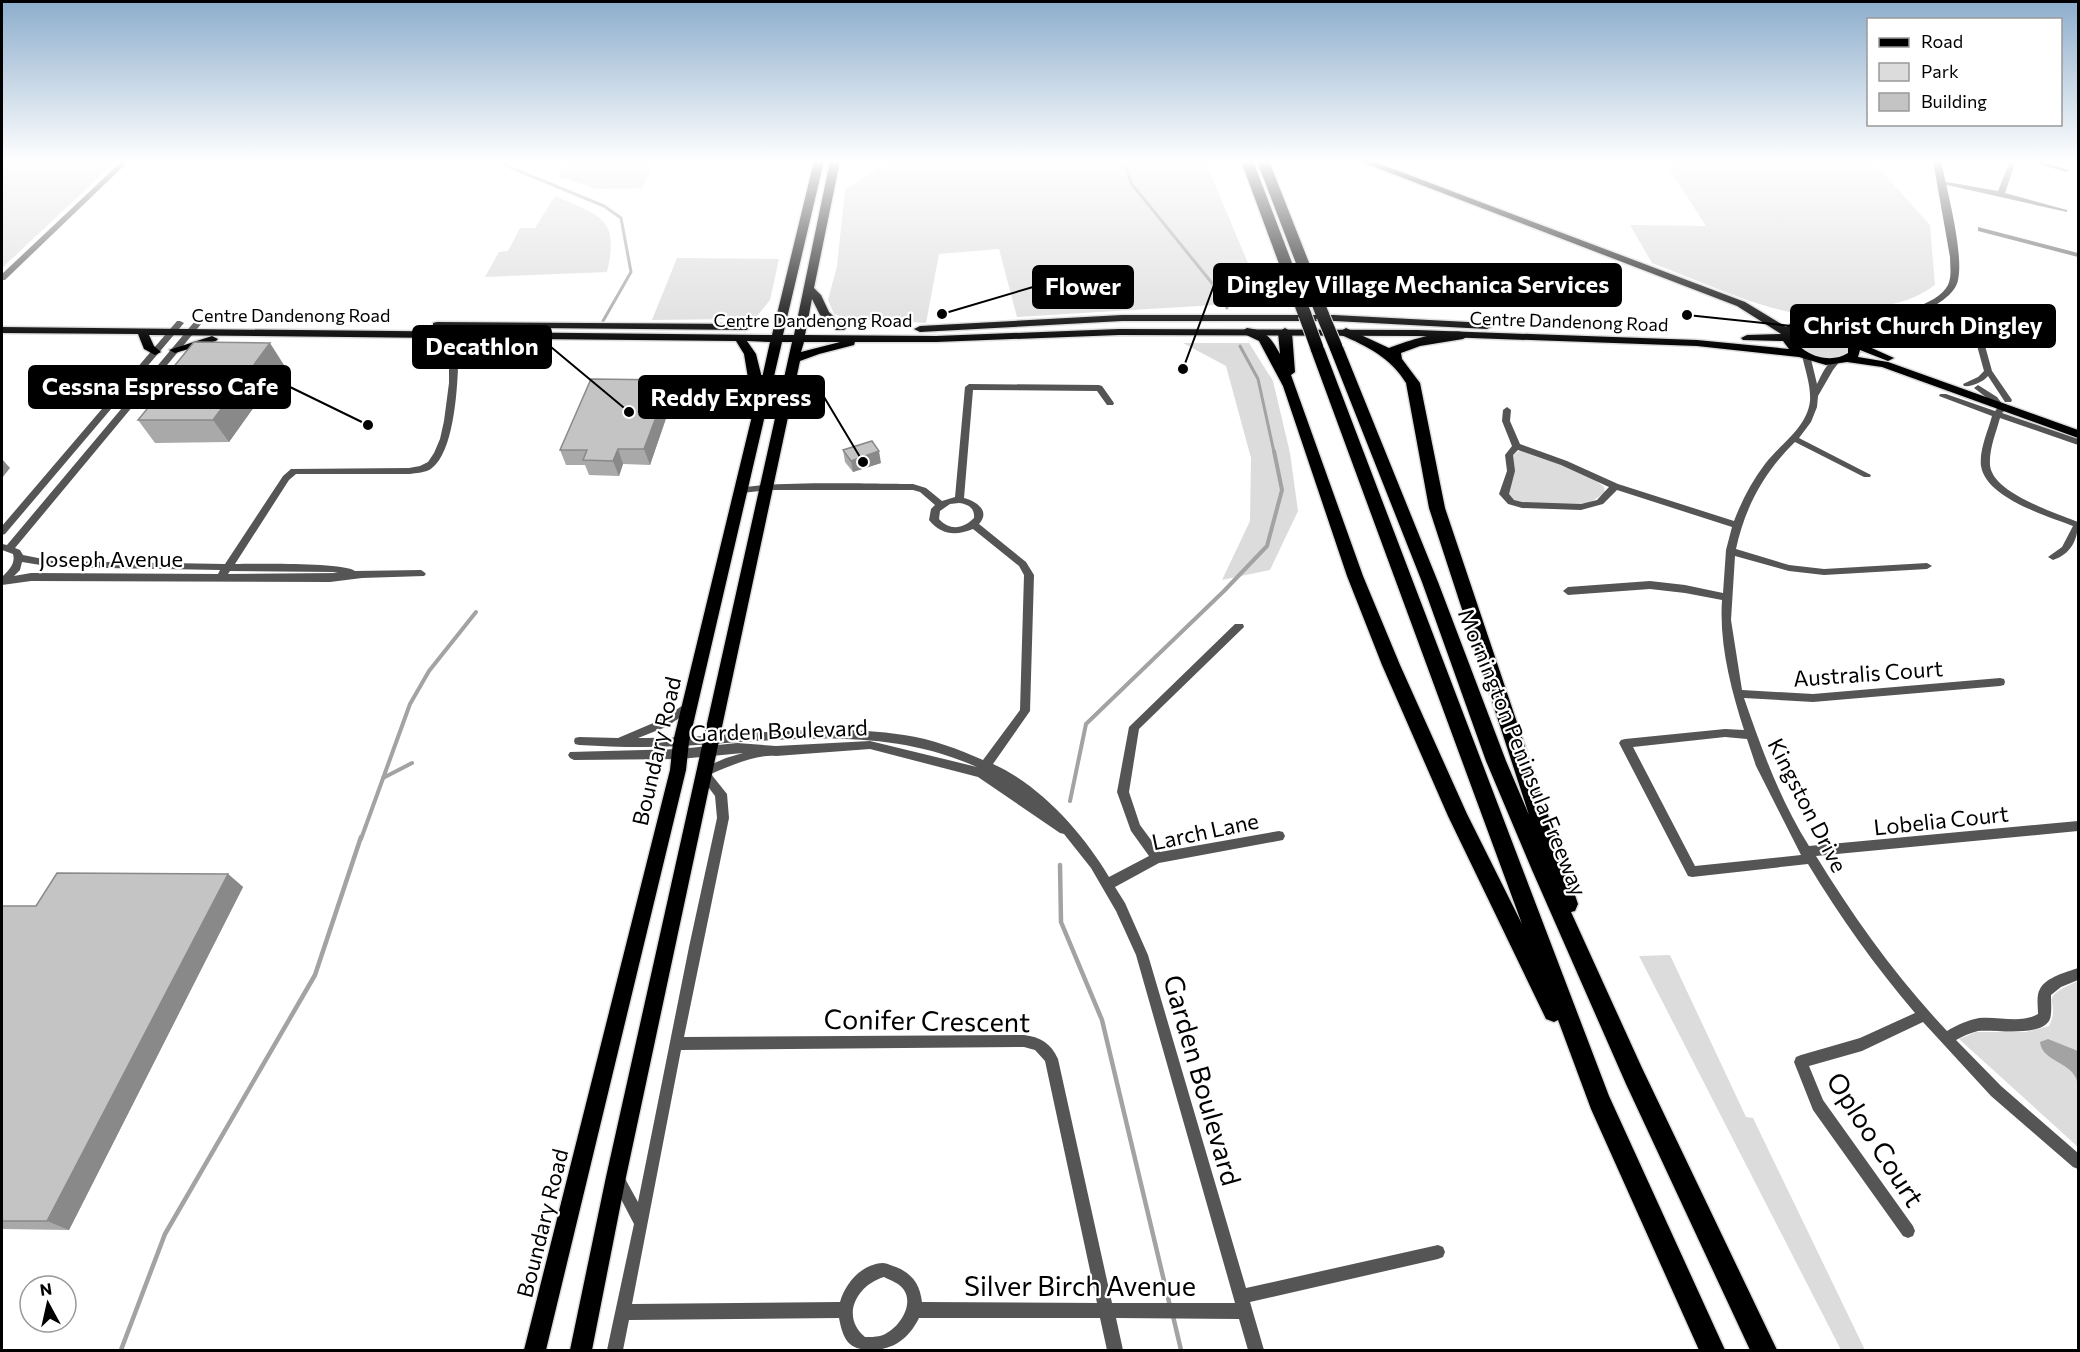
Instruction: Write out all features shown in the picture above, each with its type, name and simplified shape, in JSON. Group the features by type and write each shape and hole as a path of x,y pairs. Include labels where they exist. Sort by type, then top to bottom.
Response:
{"highway":[{"name":"Mornington Peninsula Freeway","path":"1271,224 1307,317 1333,342 1599,1101 1712,1350"},
{"name":"Mornington Peninsula Freeway","path":"1287,224 1430,582 1496,761 1634,1076 1764,1350"},
{"path":"1247,332 1257,333 1265,339 1290,386 1355,576 1391,665 1458,816 1599,1101"},
{"path":"1284,332 1290,386"},
{"path":"1395,359 1394,352 1404,346 1463,335"},
{"path":"1333,342 1366,340 1395,359 1413,383 1437,508 1596,990"}],"main road":[{"name":"Boundary Road","path":"536,1350 804,224"},
{"path":"581,1350 616,1177 768,487 822,224"},
{"path":"1530,224 1741,304 1803,324 1822,326 1907,312"},
{"path":"1850,340 1862,328 1940,299 1946,294 1954,279 1954,262 1948,224"},
{"path":"809,289 816,295 824,313 837,331"},
{"path":"1741,304 1786,335 1793,347 1805,354"},
{"name":"Centre Dandenong Road","path":"2,321 800,333 1122,318 1307,317 1407,321 1614,335 1767,339 1786,335"},
{"path":"1284,332 1291,325 1307,317 1333,342"},
{"path":"1786,335 1791,327 1803,324"},
{"path":"1822,326 1888,358 1973,390 2002,406 2079,434"},
{"name":"Centre Dandenong Road","path":"2,330 739,338 778,333"},
{"name":"Centre Dandenong Road","path":"837,331 866,338 973,338 1119,332 1284,332 1333,342 1463,335 1697,343 1842,360"},
{"path":"142,332 148,347 155,352"},
{"path":"175,350 232,333"},
{"path":"739,338 750,354 754,378 766,387"},
{"path":"795,359 815,351 866,338"},
{"path":"1842,360 1855,352 1850,340"},
{"path":"1842,360 1884,364 1973,390"},
{"path":"2002,406 2079,426"},
{"path":"743,486 759,475 773,460"}],"street":[{"path":"2,279 60,224"},
{"path":"1981,229 2079,255"},
{"path":"2,532 180,323"},
{"path":"2,582 15,570 19,558 16,552 6,548 198,323"},
{"path":"1975,324 1988,371 2002,406 1986,462 1989,475 2001,488 2016,497 2078,525 2066,549 2054,557"},
{"path":"221,577 286,478 294,471 409,471 422,470 432,463 447,435 455,367 452,335"},
{"path":"455,367 474,348 513,337"},
{"name":"Kingston Drive","path":"1805,354 1814,396"},
{"name":"Kingston Drive","path":"1842,360 1829,369 1814,396 1810,417 1776,455 1754,487 1737,525 1731,551 1726,597 1728,635 1739,694 1751,735 1778,798 1808,856 1865,944 1924,1015 1986,1081 2079,1162"},
{"path":"1973,390 1988,371"},
{"path":"959,500 969,387 1099,388 1110,403"},
{"path":"1943,396 2002,406 2079,442"},
{"path":"1507,410 1506,421 1516,446 1564,463 1614,486 1737,525"},
{"path":"1793,438 1867,475"},
{"path":"1516,446 1509,455 1511,471 1504,490 1506,498 1511,502 1530,506 1581,507 1600,501 1614,486"},
{"path":"743,486 914,487 923,490 941,504"},
{"path":"959,500 973,504 977,508 979,519 974,525 960,531 944,529 934,520 936,509 941,504 959,500"},
{"path":"974,525 1023,564 1029,575 1025,711 984,768"},
{"path":"1731,551 1789,568 1824,572 1927,566"},
{"name":"Joseph Avenue","path":"19,558 53,564 333,569 362,574"},
{"name":"Joseph Avenue","path":"2,582 31,577 330,578 362,574 421,574"},
{"path":"1568,591 1650,585 1726,597"},
{"path":"1157,858 1135,827 1122,792 1134,727 1239,627"},
{"name":"Australis Court","path":"1739,694 1813,698 2000,682"},
{"path":"616,742 662,724 690,705"},
{"name":"Lobelia Court","path":"1751,735 1725,733 1625,743 1692,872 1808,856 2079,826"},
{"name":"Garden Boulevard","path":"680,748 781,734 854,734 939,747 984,768 1074,836 1125,911 1142,955 1256,1350"},
{"path":"579,741 680,748"},
{"name":"Garden Boulevard","path":"711,745 776,751 870,745 984,768"},
{"path":"574,755 680,748"},
{"path":"615,1350 724,810 722,794 706,773 730,761 776,751"},
{"name":"Larch Lane","path":"1108,884 1157,858 1279,836"},
{"path":"1946,1038 1973,1026 2015,1026 2038,1021 2044,1017 2045,992 2079,974"},
{"name":"Oploo Court","path":"1908,1231 1818,1105 1801,1062 1870,1041 1924,1015"},
{"name":"Conifer Crescent","path":"676,1044 1024,1041 1036,1043 1046,1049 1051,1059 1115,1350"},
{"path":"616,1177 641,1223"},
{"name":"Silver Birch Avenue","path":"915,1310 1204,1312 1438,1252"},
{"path":"884,1270 894,1272 903,1278 915,1298 915,1310 907,1333 889,1347 878,1349 858,1342 850,1333 845,1310 854,1287 862,1278 884,1270"},
{"path":"622,1312 845,1310"}],"green space":[{"path":"2,224 49,224 2,268"},
{"path":"537,224 605,224 611,240 607,272 485,277 499,252 508,251 520,228 535,228"},
{"path":"841,224 1232,224 1266,306 1215,305 1017,317 999,249 939,254 926,323 845,318 834,314 828,300 837,266"},
{"path":"1705,224 1929,224 1935,285 1919,295 1897,303 1840,314 1808,315 1790,312 1750,301 1652,263 1630,225 1706,226"},
{"path":"677,258 779,259 770,300 757,316 734,319 652,320"},
{"path":"1815,327 1824,329 1848,346 1846,354 1831,358 1815,356 1801,348 1791,336 1798,329"},
{"path":"1183,343 1249,343 1273,381 1290,453 1298,511 1270,570 1222,580 1250,521 1251,458 1226,366"},
{"path":"1519,451 1550,459 1576,470 1598,482 1604,487 1605,493 1589,503 1569,505 1524,503 1513,500 1508,494 1514,471 1513,455"},
{"path":"1670,955 1746,1117 1753,1118 1865,1350 1841,1350 1639,956"},
{"path":"2078,981 2078,1147 1959,1039 1976,1032 2026,1032 2049,1026 2053,997"}],"shaded area":[{"path":"2048,1039 2078,1051 2078,1102 2077,1081 2072,1072 2045,1053 2042,1048 2040,1042"}],"building":[{"path":"194,342 270,343 213,420 138,420 179,370 171,370"},
{"path":"591,379 670,380 644,449 618,449 613,461 583,460 587,450 560,450"},
{"path":"872,441 879,451 851,461 843,450"},
{"path":"57,873 228,874 47,1221 2,1221 2,906 36,906"}],"waterway":[{"path":"603,321 631,272 622,224"},
{"path":"1164,224 1220,293 1227,308"},
{"path":"1240,346 1258,379 1274,452"},
{"path":"1070,801 1086,724 1224,591 1267,546 1282,490 1274,451"},
{"path":"383,778 410,704 429,671 476,612"},
{"path":"383,778 412,763"},
{"path":"361,839 383,778"},
{"path":"121,1350 165,1234 315,975 361,837"},
{"path":"1060,865 1061,922 1102,1020 1170,1306"},
{"path":"1173,1316 1181,1350"}],"place":[{"name":"Flower","path":"942,314"},
{"name":"Christ Church Dingley","path":"1687,315"},
{"name":"Dingley Village Mechanica Services","path":"1183,369"},
{"name":"Decathlon","path":"629,412"},
{"name":"Cessna Espresso Cafe","path":"368,425"},
{"name":"Reddy Express","path":"863,462"}]}
